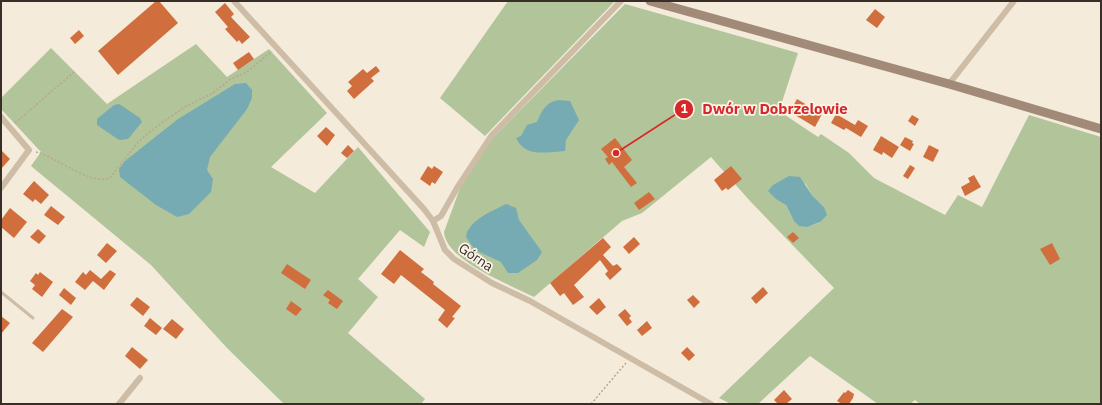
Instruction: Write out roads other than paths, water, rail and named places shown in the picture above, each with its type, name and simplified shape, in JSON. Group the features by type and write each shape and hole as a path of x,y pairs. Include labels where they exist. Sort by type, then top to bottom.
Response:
{"main road":[{"path":"650,1 949,84 1101,130"}],"street":[{"name":"Górna","path":"234,1 395,176 433,221 445,250 454,259 492,283 530,302 711,404"},
{"path":"433,221 441,216 456,188 492,135 621,1"},
{"path":"949,84 1014,1"},
{"path":"1,117 30,150 1,188"},
{"path":"119,404 140,378"}],"lane":[{"path":"1,292 33,318"}],"water":[{"path":"246,83 252,90 252,98 247,109 210,157 207,170 213,179 211,192 189,214 177,217 156,205 120,177 119,169 125,161 178,119 235,84"},
{"path":"559,100 570,101 579,120 566,140 565,151 544,153 525,149 516,138 521,136 527,125 537,122 543,110 548,105"},
{"path":"119,104 140,118 142,122 128,139 119,140 97,125 97,119 114,105"},
{"path":"789,176 800,177 812,195 824,207 827,215 820,222 807,227 799,226 794,221 786,205 776,199 768,191 773,185"},
{"path":"506,204 516,208 519,220 542,252 537,260 518,273 508,273 501,262 475,250 466,237 471,226 476,221"}],"place":[{"name":"Dwór w Dobrzelowie","path":"616,153"}]}
